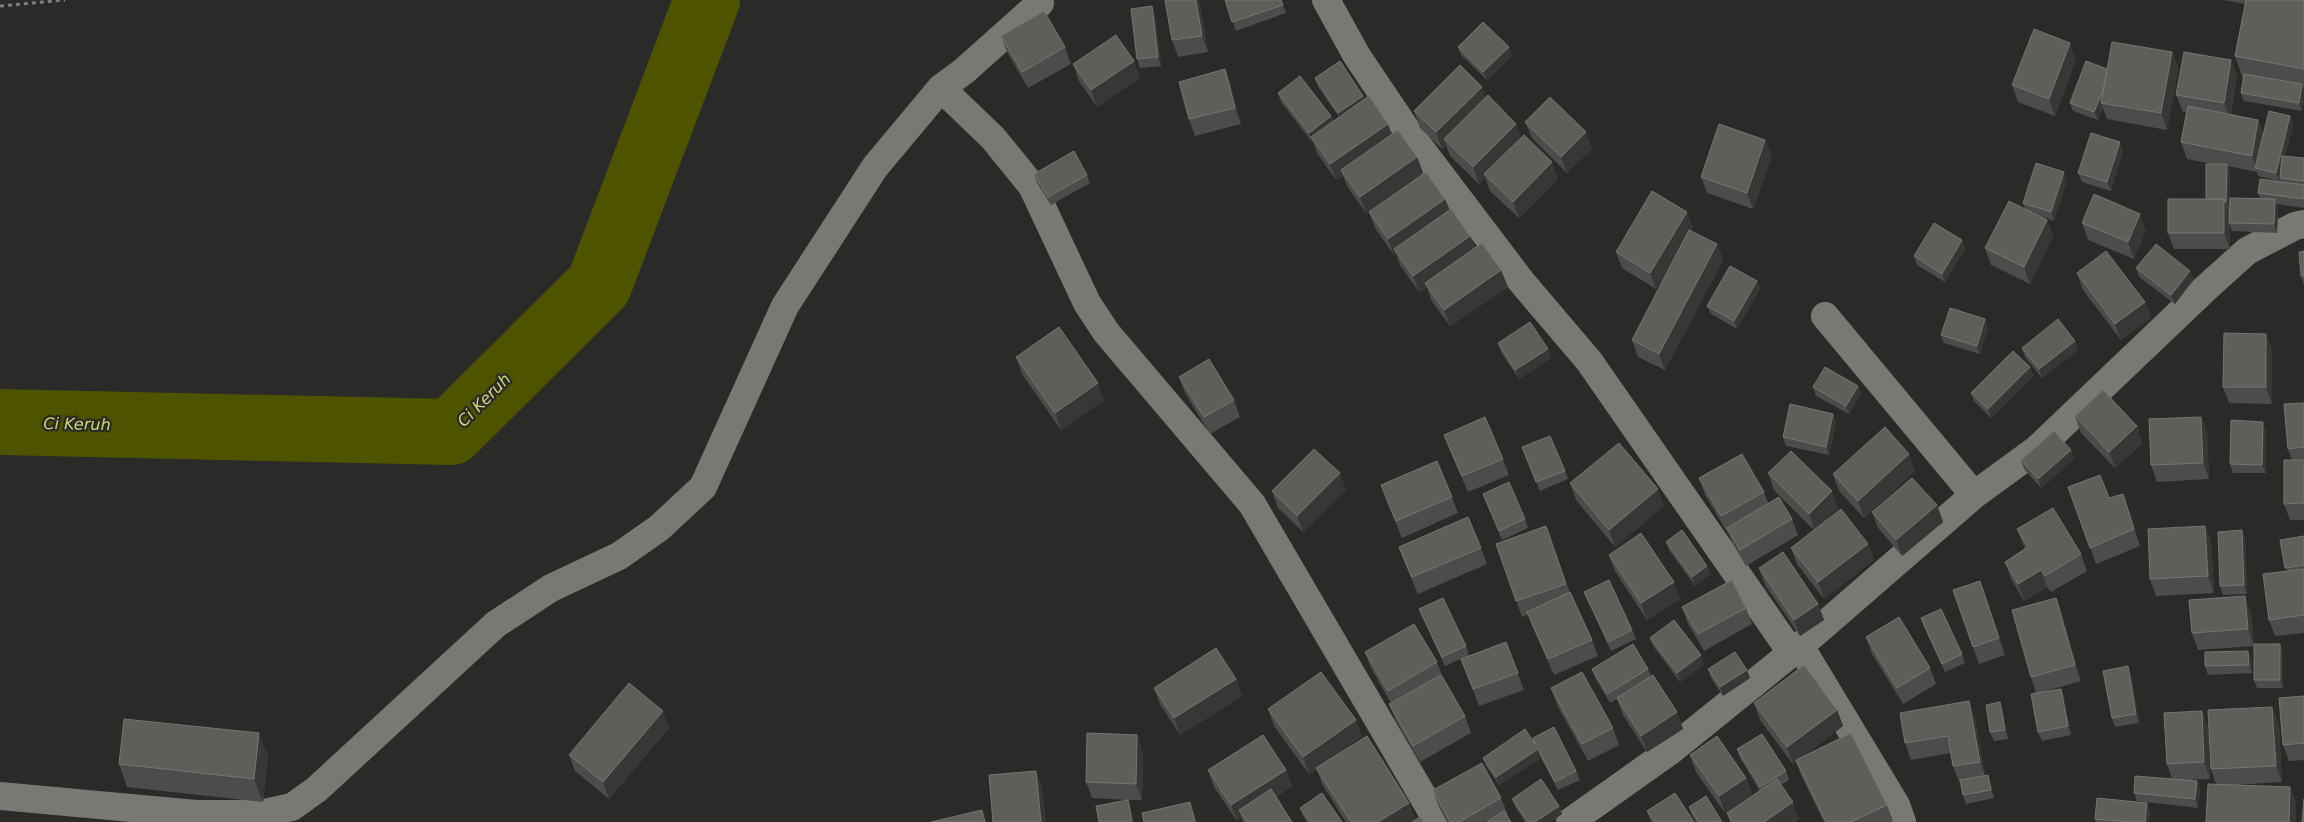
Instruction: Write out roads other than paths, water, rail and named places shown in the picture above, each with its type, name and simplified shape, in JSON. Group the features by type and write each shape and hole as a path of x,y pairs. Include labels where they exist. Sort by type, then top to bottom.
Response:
{"street":[{"path":"1326,0 1357,56 1408,132 1521,281 1589,361 1796,649 1896,805 1902,822"},
{"path":"0,796 196,814 293,814 317,788 496,624 551,588 619,556 659,528 703,488 785,306 875,167 941,88 964,71 1040,4"},
{"path":"941,88 993,138 1032,186 1087,303 1106,332 1252,504 1438,822"},
{"path":"1570,822 1670,751 1796,649 1974,495 2037,449 2206,287 2247,251 2294,226 2304,224"},
{"path":"1825,316 1974,495"}],"waterway":[{"name":"Ci Keruh","path":"0,422 451,432 599,285 707,0"}]}
